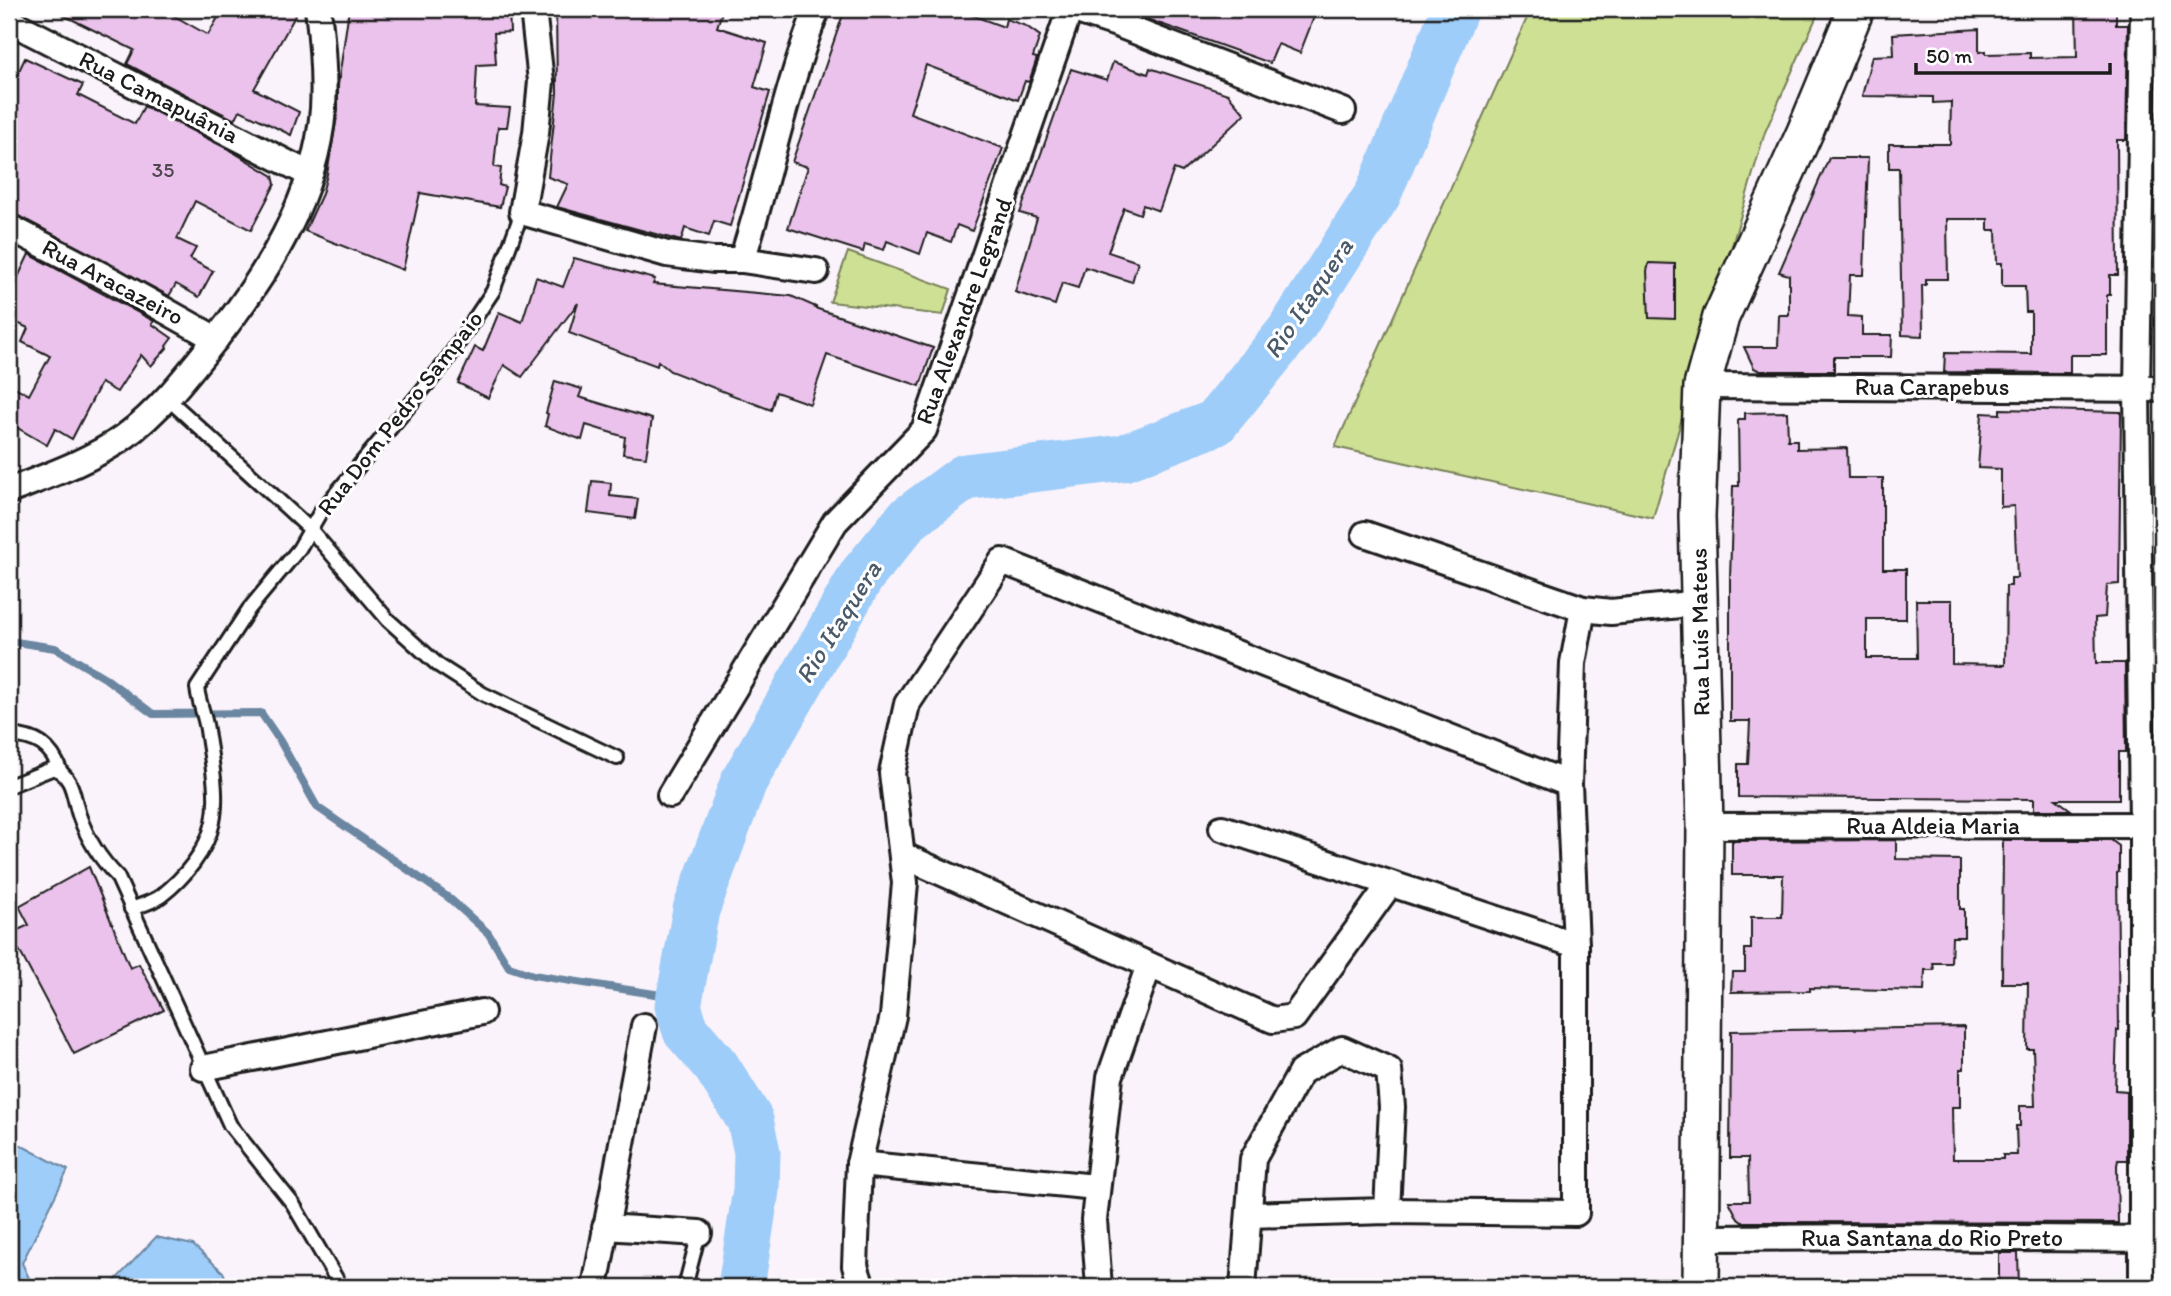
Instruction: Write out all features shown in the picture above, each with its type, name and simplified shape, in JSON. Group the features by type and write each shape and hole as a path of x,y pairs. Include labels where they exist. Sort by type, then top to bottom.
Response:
{"main road":[{"name":"Rua Luís Mateus","path":"1701,1287 1704,825 1698,516 1702,386 1721,317 1805,132 1856,9"}],"street":[{"path":"9,491 90,456 122,438 156,411 241,307 274,256 309,174 323,111 324,62 318,9"},
{"name":"Rua Dom Pedro Sampaio","path":"522,212 536,133 541,81 533,9"},
{"path":"742,260 800,55 817,9"},
{"path":"1071,9 1343,111"},
{"name":"Rua Alexandre Legrand","path":"670,795 835,522 924,430 1071,9"},
{"path":"2142,1287 2153,1239 2152,826 2137,389 2143,9"},
{"name":"Rua Camapuânia","path":"9,21 309,174"},
{"path":"522,212 667,254 713,260 742,260 816,271"},
{"name":"Rua Aracazeiro","path":"9,227 216,339"},
{"name":"Rua Carapebus","path":"1702,386 2162,389"},
{"path":"1365,534 1583,609 1611,612 1700,603"},
{"path":"862,1287 855,1266 859,1164 893,1016 905,883 892,774 906,704 1002,562 1569,784"},
{"path":"1249,1215 1387,1211 1576,1213 1576,945 1569,784 1573,663 1583,609"},
{"name":"Rua Aldeia Maria","path":"1704,825 2152,826"},
{"path":"1222,828 1576,945"},
{"path":"902,855 1273,1020 1294,1017 1390,884"},
{"path":"1099,1287 1094,1220 1110,1077 1149,965"},
{"path":"203,1068 482,1012"},
{"path":"594,1287 644,1026"},
{"path":"1243,1287 1253,1159 1301,1072 1342,1049 1389,1070 1392,1107 1387,1211"},
{"path":"859,1164 1097,1187"},
{"path":"605,1227 699,1233"},
{"name":"Rua Santana do Rio Preto","path":"1702,1238 2153,1239"}],"lane":[{"name":"Rua Dom Pedro Sampaio","path":"131,909 159,897 191,866 203,848 213,821 215,797 206,725 197,688 249,609 299,549 321,511 445,363 493,291 522,212"},
{"path":"167,398 311,530 388,620 438,665 483,694 617,758"},
{"path":"9,735 32,738 51,751 61,772 73,787 79,814 101,859 117,876 230,1125 293,1204 341,1287"},
{"path":"9,786 47,769 54,768 61,772"},
{"path":"685,1287 699,1233"}],"green space":[{"path":"1531,9 1820,9 1765,132 1653,518 1335,447"},
{"path":"848,252 951,289 943,315 830,302"}],"water":[{"path":"9,1139 68,1170 22,1263 33,1287 9,1287"},
{"path":"156,1237 193,1245 223,1272 230,1287 109,1287"}],"building":[{"path":"51,9 162,9 208,35 223,9 299,9 254,89 299,112 291,135 240,110 235,120 157,80 127,64 134,50"},
{"path":"349,9 509,9 510,32 494,33 496,64 477,65 475,106 510,108 507,127 498,127 494,167 501,168 499,185 505,187 500,207 420,193 403,270 305,231 322,194 327,174 338,111 338,85"},
{"path":"556,9 723,9 717,27 767,43 754,87 770,92 730,226 714,221 709,236 685,228 681,241 557,207 568,184 548,177 557,93"},
{"path":"845,9 955,9 1004,27 1006,19 1026,26 1040,36 1033,57 1037,58 1029,82 1025,81 1018,100 926,65 910,113 1003,148 972,231 957,225 951,242 927,233 920,254 887,241 884,250 865,244 863,252 788,228 808,167 792,162"},
{"path":"1119,9 1317,9 1300,53 1278,44 1270,63"},
{"path":"2076,9 2116,9 2116,25 2128,25 2126,140 2117,140 2118,275 2110,275 2110,295 2107,295 2107,355 2070,355 2070,373 1944,372 1945,353 2031,354 2031,312 2026,312 2025,286 2002,286 2002,263 1997,263 1996,230 1988,230 1988,219 1947,219 1948,279 1926,279 1926,285 1922,285 1923,336 1902,335 1899,168 1889,168 1889,144 1950,144 1951,102 1933,103 1933,97 1862,96 1872,56 1894,55 1893,34 1979,29 1979,52 1986,51 1986,54 2030,53 2030,58 2077,57"},
{"path":"2158,25 2162,25 2162,140 2156,140"},
{"path":"25,58 83,85 78,95 135,124 144,106 228,149 273,176 275,184 251,230 195,201 177,239 196,248 190,259 213,271 199,297 176,284 169,296 9,211 9,92"},
{"path":"1113,62 1148,74 1150,68 1228,94 1245,114 1182,172 1174,169 1159,211 1143,205 1140,214 1124,208 1108,252 1138,262 1132,282 1085,267 1078,288 1062,283 1055,305 1015,292 1037,218 1020,213 1071,69 1107,80"},
{"path":"1829,158 1868,158 1864,275 1850,275 1848,316 1862,317 1862,335 1892,335 1891,357 1834,357 1834,371 1760,371 1754,368 1744,347 1778,347 1779,315 1789,315 1789,275 1779,272"},
{"path":"29,254 154,321 152,324 172,338 151,366 141,355 117,392 101,383 72,439 55,429 47,445 9,423 9,384 29,395 50,356 22,342 28,328 9,319 9,296"},
{"path":"574,258 655,279 653,284 791,296 815,308 933,348 920,386 827,355 810,404 776,392 771,410 670,371 658,361 657,366 569,333 578,303 522,377 504,365 488,398 458,383 475,347 483,351 499,312 522,322 536,277 563,287"},
{"path":"1649,263 1675,264 1675,319 1649,318"},
{"path":"555,381 582,389 579,397 652,419 646,457 623,454 625,437 586,425 582,440 545,426"},
{"path":"2000,409 2121,412 2119,584 2107,585 2105,617 2095,618 2096,663 2125,663 2126,752 2119,752 2119,799 2056,799 2071,810 2034,810 2034,799 1738,797 1738,764 1748,764 1750,721 1730,721 1730,578 1733,486 1739,486 1738,419 1745,419 1745,413 1787,412 1788,440 1797,440 1797,449 1847,448 1848,478 1883,478 1883,569 1906,569 1906,619 1867,619 1867,658 1917,658 1916,600 1952,600 1952,664 2005,665 2006,586 2011,586 2011,578 2017,578 2014,506 2001,507 2001,469 1978,468 1982,413 2000,414"},
{"path":"592,481 611,483 610,496 638,499 635,519 588,513"},
{"path":"2155,662 2162,662 2162,752 2156,752"},
{"path":"1896,840 1896,859 1960,860 1960,909 1964,909 1964,937 1952,937 1951,963 1933,963 1934,970 1925,970 1924,991 1810,988 1810,991 1731,992 1732,972 1745,972 1745,949 1751,949 1751,917 1782,917 1783,875 1732,875 1732,841"},
{"path":"2003,840 2111,840 2119,846 2119,1030 2115,1090 2127,1091 2127,1160 2118,1160 2117,1165 2118,1223 1742,1222 1729,1201 1749,1201 1748,1158 1730,1158 1731,1031 1964,1027 1960,1107 1952,1107 1953,1159 2003,1159 2003,1155 2017,1155 2016,1126 2020,1126 2020,1106 2035,1106 2033,1049 2027,1049 2028,983 2002,983"},
{"path":"89,867 130,968 139,964 164,1010 74,1054 19,950 9,953 9,934 29,925 19,906"},
{"path":"2157,1094 2162,1094 2162,1160 2157,1160"},
{"path":"1999,1253 2018,1253 2019,1287 1999,1287"}],"waterway":[{"name":"Rio Itaquera","path":"741,1287 756,1190 757,1152 750,1120 716,1066 686,1031 678,1006 696,910 744,781 862,575 908,519 965,477 1123,458 1215,423 1290,331 1378,194 1455,9"},
{"path":"9,641 55,648 105,678 153,714 261,713 317,807 449,898 488,933 509,967 533,975 680,998"}]}
